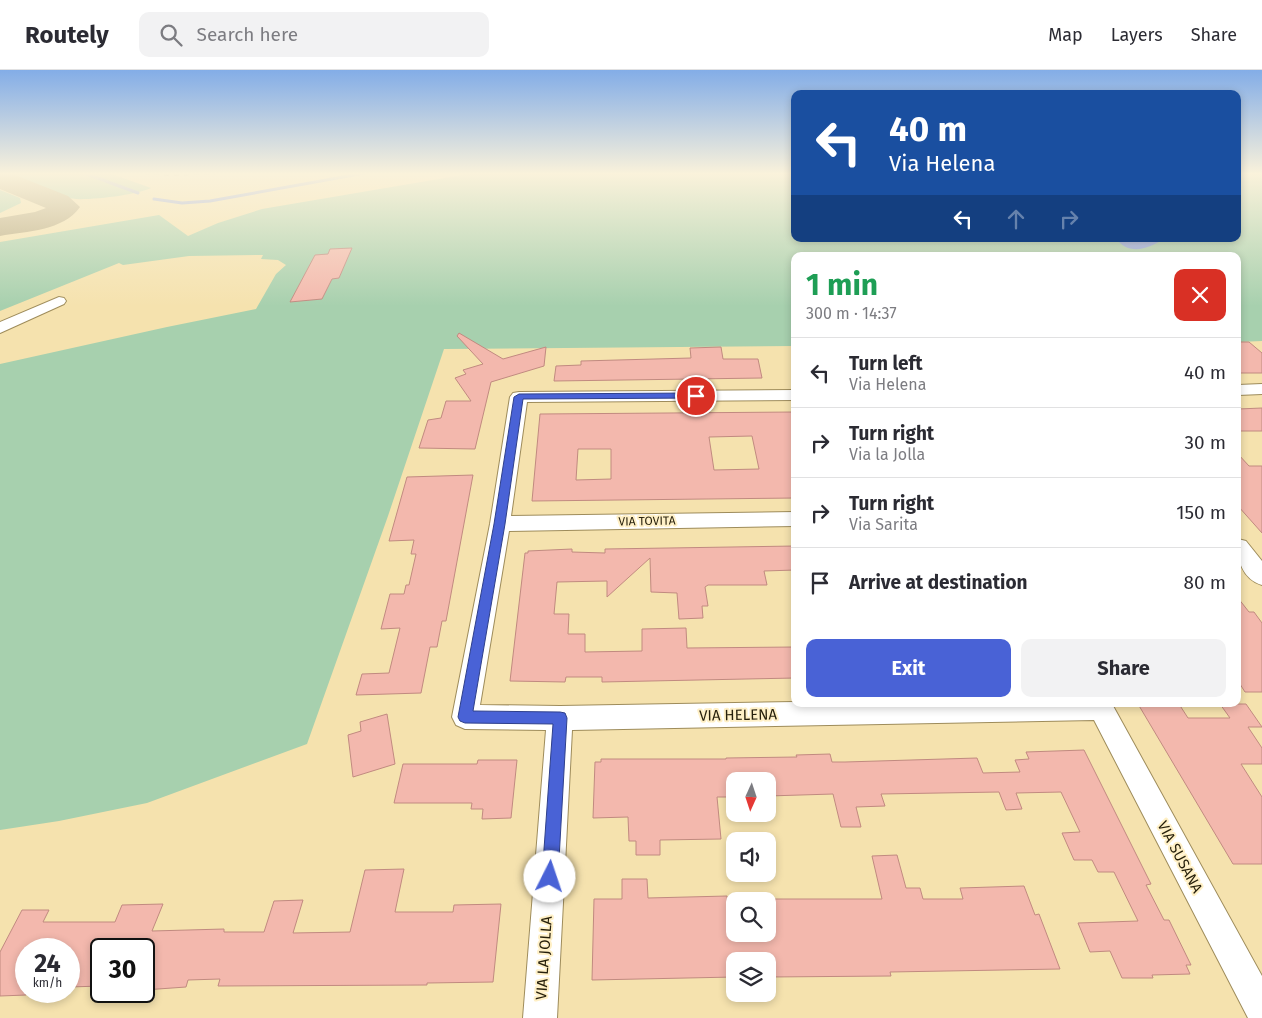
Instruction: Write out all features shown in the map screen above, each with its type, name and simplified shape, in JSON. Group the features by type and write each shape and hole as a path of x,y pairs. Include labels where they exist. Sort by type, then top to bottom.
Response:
{"street":[{"path":"0,328 59,300"},
{"path":"1241,390 1262,389"},
{"path":"500,524 519,397 791,395"},
{"name":"VIA TOVITA","path":"500,524 791,518"},
{"name":"VIA HELENA","path":"500,524 465,717 560,718 1055,707"},
{"path":"1241,551 1262,577"},
{"name":"VIA SUSANA","path":"1101,707 1262,1010"},
{"name":"VIA LA JOLLA","path":"540,1018 560,718"}],"green space":[{"path":"146,217 162,217 188,236 236,217 791,217 791,242 1241,242 1241,217 1262,217 1262,341 1241,342 1241,252 791,252 791,346 444,349 388,516 307,744 147,803 59,821 0,830 0,364 256,309 276,274 286,265 278,260 261,259 263,255 189,256 123,265 119,263 0,311 0,242"}],"water":[{"path":"1119,242 1158,242 1141,249 1124,246"}],"building":[{"path":"352,248 339,278 332,279 322,299 290,302 315,255 328,254 330,249"},
{"path":"459,333 503,359 546,347 544,366 491,382 475,449 419,448 428,420 441,418 446,401 471,401 455,378 466,374 463,370 483,364 457,336"},
{"path":"1241,342 1249,342 1262,353 1262,373 1241,373"},
{"path":"721,347 723,359 758,359 762,378 554,381 556,366 581,365 581,361 691,358 690,348"},
{"path":"1262,408 1262,431 1241,431 1241,409"},
{"path":"791,412 791,498 532,501 540,414","holes":["752,436 759,469 714,470 709,437","578,449 611,449 611,479 576,480"]},
{"path":"1241,457 1249,466 1262,466 1262,533 1241,509"},
{"path":"473,475 446,621 442,621 437,647 430,647 421,693 356,695 362,674 389,673 400,628 381,629 390,594 404,594 406,585 409,585 416,554 411,554 414,540 389,541 407,477"},
{"path":"791,546 791,570 764,571 767,585 708,585 705,587 708,606 702,606 703,618 679,619 677,593 651,592 650,558 607,597 607,581 557,582 554,614 569,614 568,634 585,634 585,652 642,651 642,629 686,628 687,648 791,647 791,678 602,682 602,677 566,677 565,682 510,681 525,553 528,553 528,551 572,549 572,552 605,553 605,549"},
{"path":"1241,602 1249,612 1254,612 1262,623 1262,692 1245,692 1241,686"},
{"path":"1241,704 1246,704 1262,727 1248,727 1262,748 1262,764 1241,764 1262,797 1262,864 1233,864 1140,707 1181,707 1188,718 1230,718 1222,707 1241,707"},
{"path":"387,714 395,764 353,777 348,735 361,731 360,722"},
{"path":"1084,750 1151,884 1146,885 1164,920 1169,920 1191,965 1186,965 1190,974 1152,975 1153,978 1122,978 1110,951 1090,952 1078,923 1138,921 1114,872 1098,872 1092,860 1074,860 1062,833 1080,832 1061,792 1016,793 1022,809 1006,810 999,792 881,794 885,806 856,807 861,827 841,827 833,794 776,796 776,772 726,772 726,797 717,797 721,839 660,840 660,855 636,855 636,841 629,841 628,817 593,818 595,762 601,762 601,759 726,759 830,754 832,762 977,758 983,773 1020,772 1015,760 1029,759 1026,752"},
{"path":"478,760 517,760 511,818 482,819 483,809 471,809 472,803 394,803 403,764 477,764"},
{"path":"897,855 906,888 920,888 923,899 963,899 960,888 1024,886 1035,915 1039,914 1060,969 890,972 891,976 776,977 776,952 726,952 726,977 592,980 594,899 622,899 622,879 647,879 648,898 726,896 726,942 776,942 776,899 882,899 872,856"},
{"path":"404,869 395,912 453,912 454,905 501,904 493,982 427,983 427,985 218,986 220,979 188,980 186,987 155,989 155,938 90,938 90,986 80,987 80,938 15,938 15,995 0,996 0,952 22,910 49,910 43,922 115,922 122,905 163,904 152,931 224,929 224,932 264,932 274,901 303,900 293,933 350,932 365,870"}],"taxiway":[{"path":"0,227 47,217"}],"route":[{"path":"550,877 560,718 465,717 500,524 519,397 696,396"}]}
